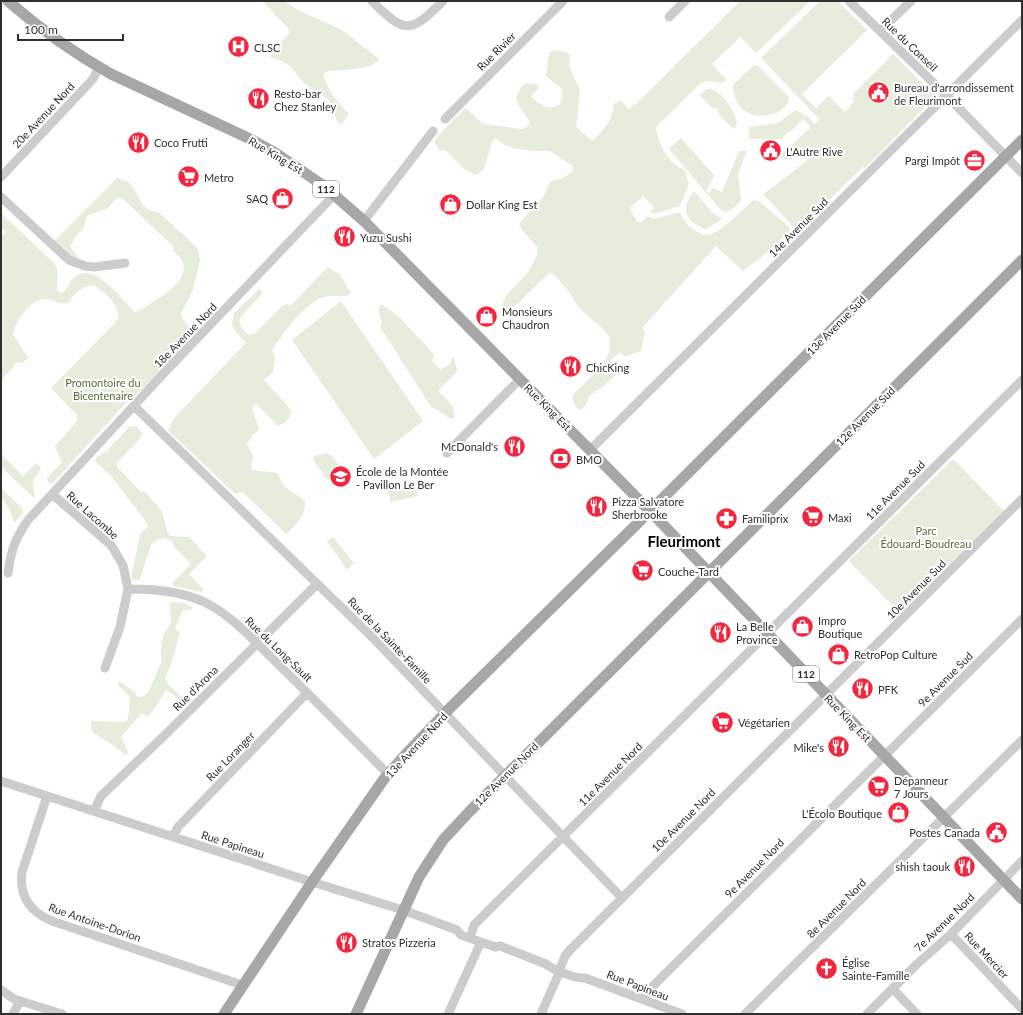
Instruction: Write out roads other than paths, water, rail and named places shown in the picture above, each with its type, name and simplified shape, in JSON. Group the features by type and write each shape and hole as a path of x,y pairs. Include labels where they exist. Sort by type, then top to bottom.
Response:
{"main road":[{"name":"Rue King Est","path":"8,1 53,38 99,67 264,147 305,172 364,221 650,511 1022,899"},
{"name":"13e Avenue Sud","path":"650,511 1022,140"},
{"name":"12e Avenue Sud","path":"708,572 1022,260"},
{"name":"13e Avenue Nord","path":"224,1014 312,882 388,774 444,714 650,511"},
{"name":"12e Avenue Nord","path":"356,1014 419,877 443,840 504,776 708,572"}],"street":[{"path":"372,1 394,22 402,25 414,25 426,17 443,1"},
{"name":"Rue Rivier","path":"445,118 563,1"},
{"path":"669,17 685,1"},
{"name":"Rue du Conseil","path":"849,1 946,95 1022,173"},
{"path":"880,31 910,1"},
{"name":"14e Avenue Sud","path":"590,450 1022,20"},
{"name":"20e Avenue Nord","path":"1,177 93,79 99,67"},
{"path":"364,221 433,131"},
{"name":"18e Avenue Nord","path":"8,573 11,552 18,535 28,520 334,195"},
{"path":"1,197 69,260 85,266 94,267 125,263"},
{"path":"447,453 520,379"},
{"name":"11e Avenue Sud","path":"767,633 1022,380"},
{"name":"Rue de la Sainte-Famille","path":"134,406 372,637 444,714 622,898"},
{"name":"Rue Lacombe","path":"52,494 111,545 123,564 128,589 120,627 104,668"},
{"name":"10e Avenue Sud","path":"826,695 1022,499"},
{"name":"Rue d'Arona","path":"94,811 101,796 317,584"},
{"name":"Rue du Long-Sault","path":"128,589 179,593 203,602 230,619 388,774"},
{"name":"9e Avenue Sud","path":"885,756 1022,619"},
{"name":"11e Avenue Nord","path":"472,932 474,925 767,633"},
{"name":"Rue Loranger","path":"173,837 178,827 307,693"},
{"name":"10e Avenue Nord","path":"541,1014 566,953 826,695"},
{"name":"8e Avenue Nord","path":"745,1014 1022,740"},
{"name":"9e Avenue Nord","path":"644,1000 649,990 885,756"},
{"name":"Rue Papineau","path":"1,781 403,910 457,930 464,929 497,942 500,946 546,964 552,962 561,968 582,974 585,978 682,1014"},
{"name":"Rue Antoine-Dorion","path":"47,796 22,872 21,880 24,894 32,909 43,917 52,921 242,985"},
{"name":"7e Avenue Nord","path":"867,1014 917,964 951,934 1022,861"},
{"name":"Rue Papineau","path":"457,930 461,935 495,947 500,946"},
{"name":"Rue Mercier","path":"951,934 1022,1009"},
{"path":"448,1014 481,942"},
{"path":"892,989 917,1014"},
{"path":"1,990 14,999 62,1014"},
{"path":"13,1014 20,1001"}],"place":[{"name":"CLSC","path":"238,47"},
{"name":"Bureau d'arrondissement de Fleurimont","path":"878,93"},
{"name":"Resto-bar Chez Stanley","path":"258,99"},
{"name":"Coco Frutti","path":"138,142"},
{"name":"L'Autre Rive","path":"771,151"},
{"name":"Pargi Impôt","path":"975,160"},
{"name":"Metro","path":"189,177"},
{"name":"SAQ","path":"283,198"},
{"name":"Dollar King Est","path":"450,204"},
{"name":"Yuzu Sushi","path":"344,237"},
{"name":"Monsieurs Chaudron","path":"487,317"},
{"name":"ChicKing","path":"570,367"},
{"name":"McDonald's","path":"514,446"},
{"name":"BMO","path":"561,459"},
{"name":"École de la Montée - Pavillon Le Ber","path":"341,477"},
{"name":"Pizza Salvatore Sherbrooke","path":"596,507"},
{"name":"Maxi","path":"813,517"},
{"name":"Familiprix","path":"727,518"},
{"name":"Couche-Tard","path":"642,571"},
{"name":"Impro Boutique","path":"802,626"},
{"name":"La Belle Province","path":"721,632"},
{"name":"RetroPop Culture","path":"839,654"},
{"name":"PFK","path":"862,689"},
{"name":"Végétarien","path":"723,722"},
{"name":"Mike's","path":"839,747"},
{"name":"Dépanneur 7 Jours","path":"879,786"},
{"name":"L'Écolo Boutique","path":"898,813"},
{"name":"Postes Canada","path":"996,832"},
{"name":"shish taouk","path":"965,866"},
{"name":"Stratos Pizzeria","path":"347,942"},
{"name":"Église Sainte-Famille","path":"827,968"}],"district":[{"name":"Fleurimont","path":"684,541"}],"park label":[{"name":"Promontoire du Bicentenaire","path":"103,388"},
{"name":"Parc Édouard-Boudreau","path":"926,536"}]}
